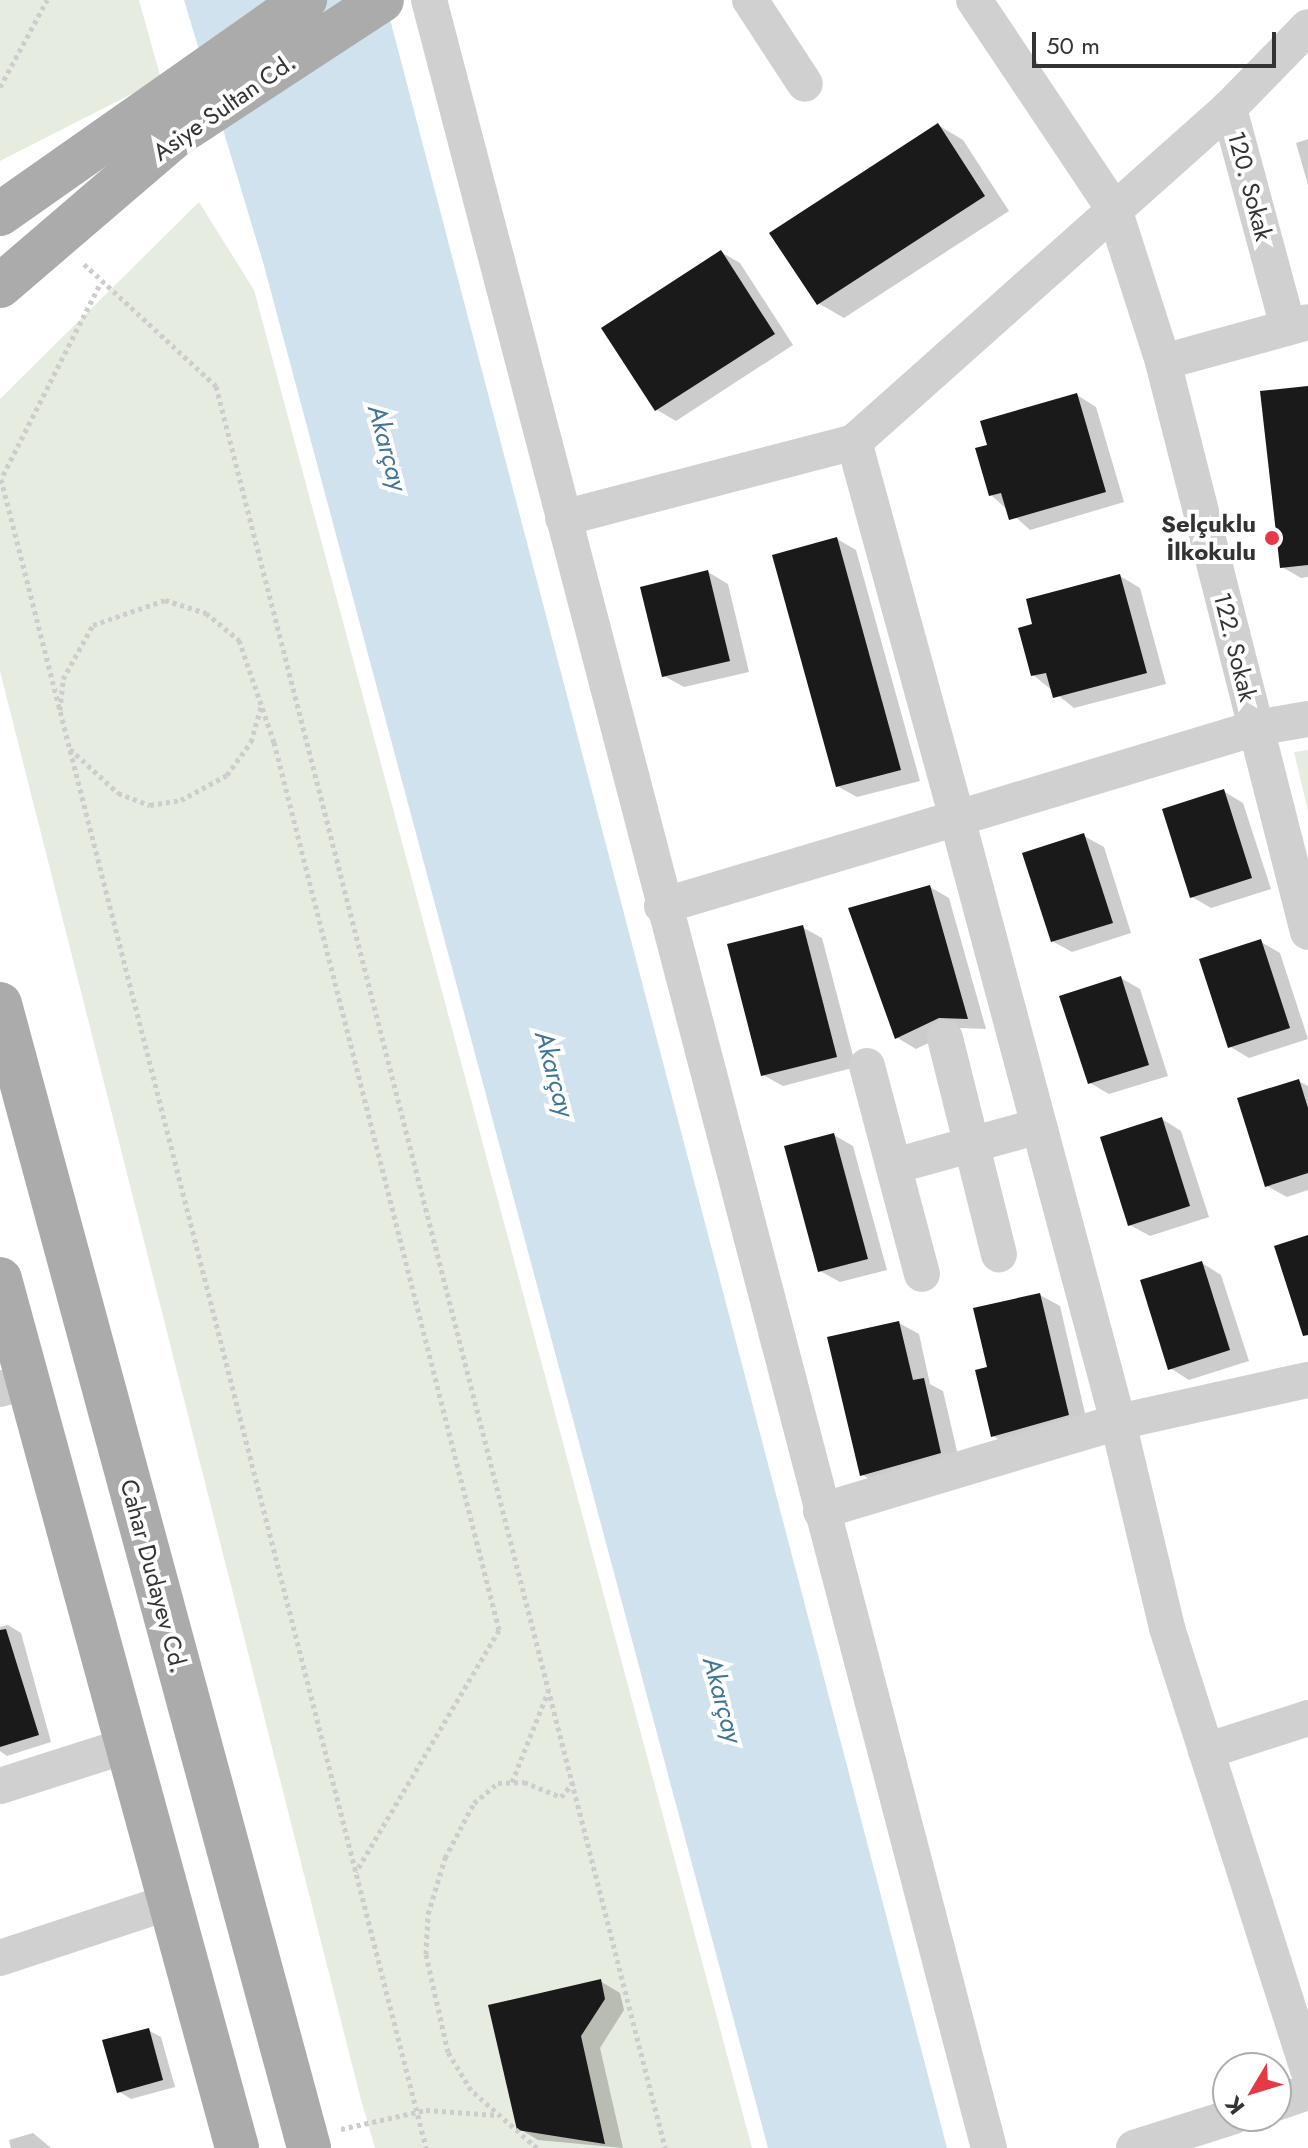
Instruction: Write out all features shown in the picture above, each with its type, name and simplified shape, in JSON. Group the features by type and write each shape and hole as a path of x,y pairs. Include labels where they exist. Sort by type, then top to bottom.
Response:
{"main road":[{"name":"Asiye Sultan Cd.","path":"0,286 61,234 168,117 305,0"},
{"name":"Asiye Sultan Cd.","path":"0,214 168,117 382,0"},
{"name":"Cahar Dudayev Cd.","path":"0,1004 308,2144"},
{"path":"0,1279 13,1385 125,1746 237,2148"}],"street":[{"path":"429,0 662,906 989,2148"},
{"path":"750,0 805,84"},
{"name":"122. Sokak","path":"974,0 1114,209 1163,362 1308,932"},
{"name":"120. Sokak","path":"1298,324 1229,108 1308,27"},
{"path":"563,518 854,442 1229,108"},
{"path":"1163,362 1298,324"},
{"path":"854,442 1118,1422 1167,1628 1308,2069"},
{"path":"662,906 1256,728 1308,719"},
{"path":"945,1038 999,1254"},
{"path":"867,1066 922,1274"},
{"path":"894,1166 1039,1126"},
{"path":"821,1511 1118,1422 1308,1380"},
{"path":"1206,1751 1308,1718"},
{"path":"0,1786 125,1746"},
{"path":"0,1958 169,1902"},
{"path":"1134,2148 1212,2123"}],"path":[{"path":"0,87 47,0"},
{"path":"61,234 99,286 216,386 548,1691 575,1781 665,2148"},
{"path":"99,286 1,479 426,2148"},
{"path":"60,715 63,679 93,625 165,600 206,613 239,640 262,703 499,1630 355,1873"},
{"path":"68,748 118,793 150,805 181,800 227,775 251,742 262,703"},
{"path":"537,2148 497,2115 448,2052 426,1954 428,1914 459,1829 474,1803 512,1782 548,1691"},
{"path":"512,1782 561,1797 575,1781"},
{"path":"308,2144 416,2111 497,2115"}],"shaded area":[{"path":"0,0 139,0 161,79 0,161"},
{"path":"199,202 254,290 752,2148 375,2148 361,2100 0,671 0,399"},
{"path":"1308,750 1308,811 1294,752"}],"water":[{"name":"Akarçay","path":"184,0 385,0 947,2148 768,2148 263,262"}],"building":[{"path":"938,123 985,196 817,305 769,233"},
{"path":"721,250 775,334 655,411 601,328"},
{"path":"1308,386 1308,565 1280,568 1260,391"},
{"path":"1077,393 1106,492 1009,520 1001,493 989,496 975,448 987,445 980,421"},
{"path":"837,537 901,770 836,787 772,555"},
{"path":"708,570 730,661 662,677 640,587"},
{"path":"1120,574 1147,673 1053,698 1046,673 1031,676 1018,628 1032,624 1026,599"},
{"path":"1224,789 1252,878 1190,898 1162,809"},
{"path":"1084,833 1113,923 1051,942 1022,853"},
{"path":"930,885 968,1019 939,1018 895,1039 848,908"},
{"path":"803,925 837,1057 761,1076 727,944"},
{"path":"1261,939 1290,1028 1228,1048 1199,959"},
{"path":"1121,976 1149,1065 1088,1084 1059,996"},
{"path":"1299,1079 1308,1108 1308,1173 1265,1187 1237,1098"},
{"path":"1162,1117 1190,1206 1128,1226 1100,1137"},
{"path":"834,1133 868,1259 818,1272 784,1146"},
{"path":"1308,1235 1308,1335 1303,1336 1274,1246"},
{"path":"1202,1261 1230,1350 1168,1370 1140,1280"},
{"path":"1040,1293 1069,1415 991,1437 975,1370 987,1367 973,1308"},
{"path":"899,1321 913,1380 924,1378 941,1453 860,1476 827,1337"},
{"path":"6,1629 39,1735 0,1747 0,1630"},
{"path":"601,1979 605,1999 581,2036 605,2144 517,2130 488,2005"},
{"path":"149,2028 163,2080 117,2093 102,2040"}],"place":[{"name":"Selçuklu İlkokulu","path":"1272,538"}]}
